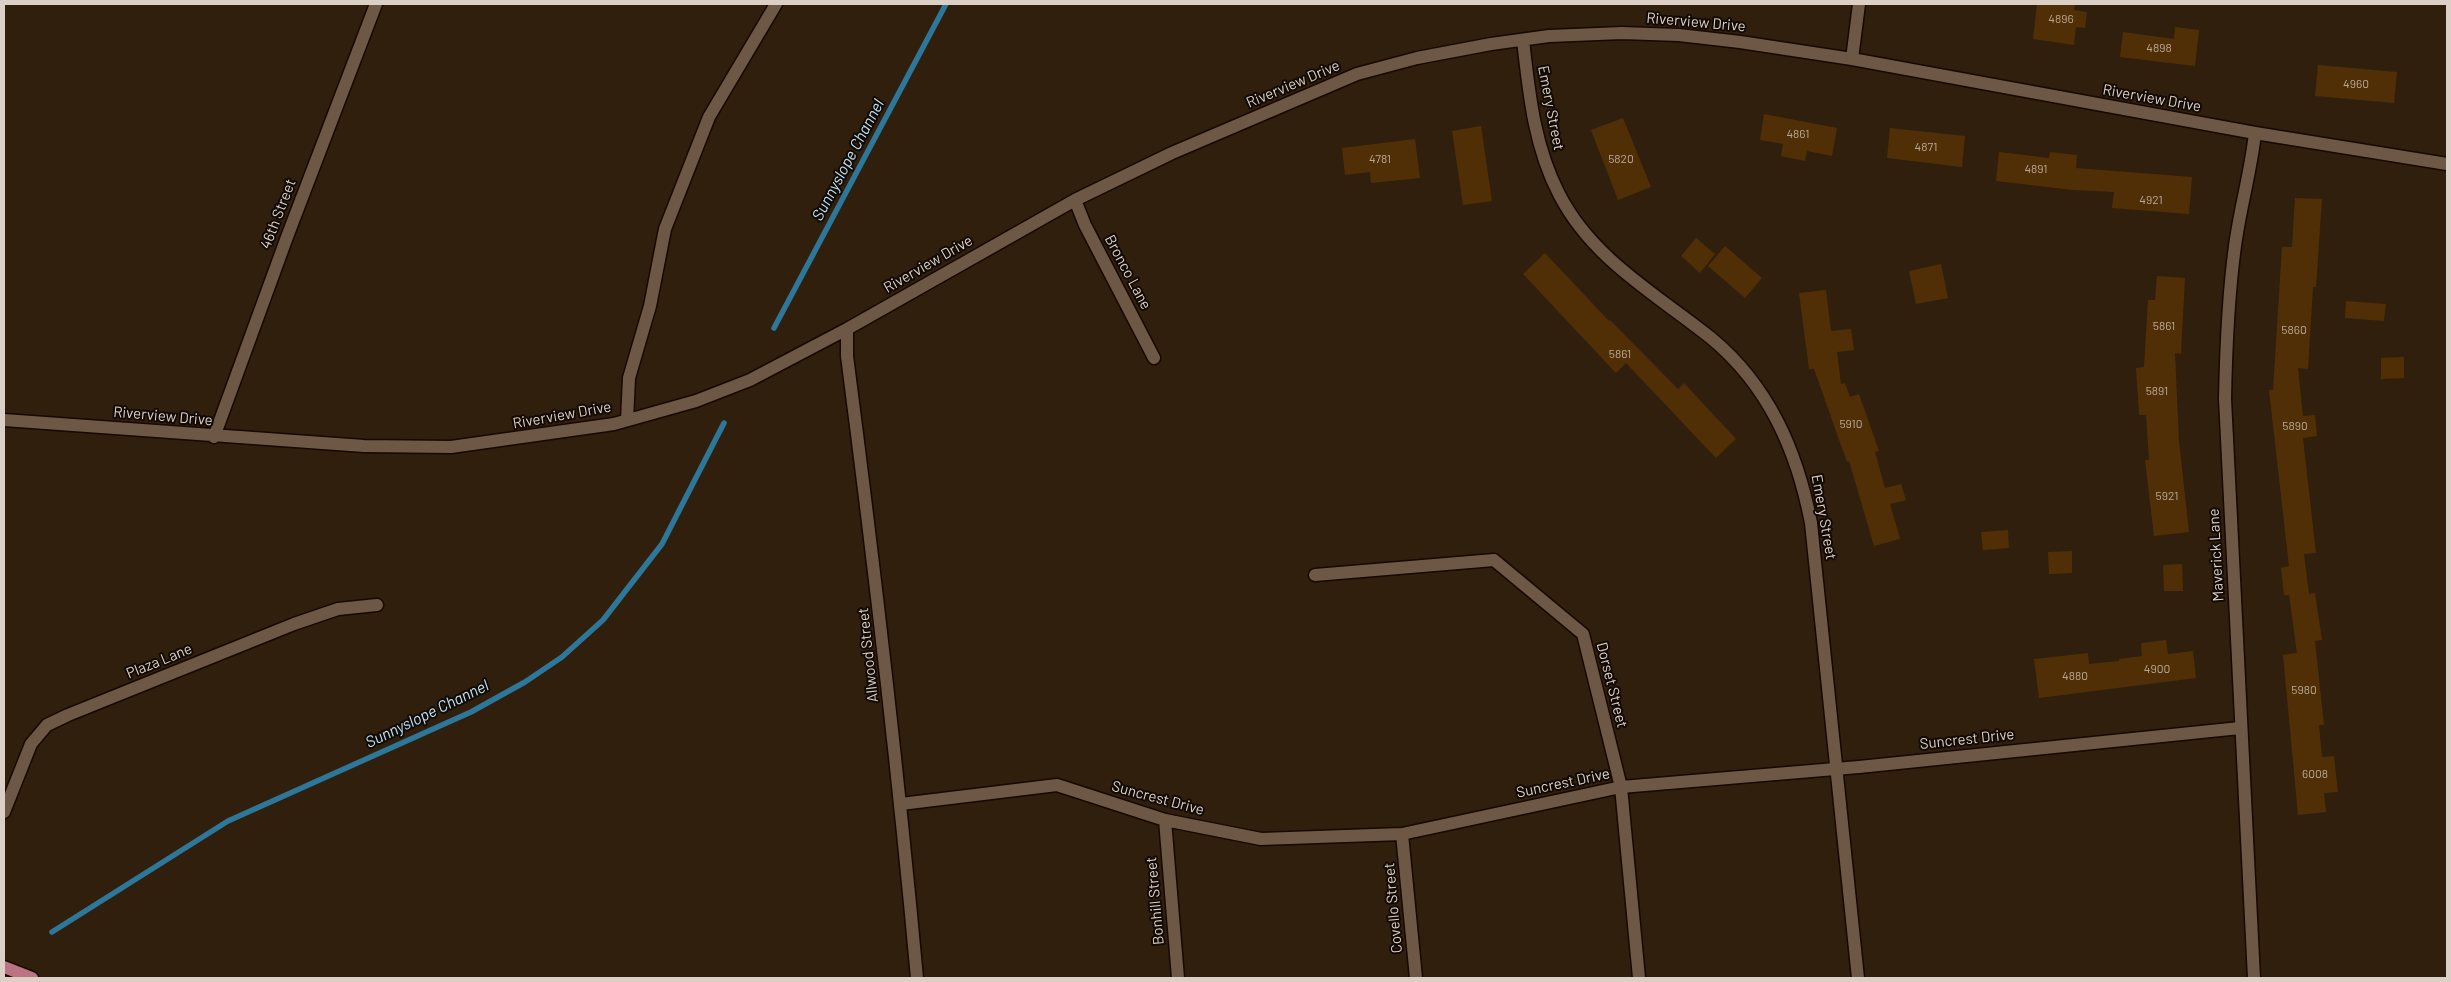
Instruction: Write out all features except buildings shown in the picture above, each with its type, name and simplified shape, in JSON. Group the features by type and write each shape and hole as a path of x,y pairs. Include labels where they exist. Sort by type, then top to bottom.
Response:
{"main road":[{"path":"4,967 32,978"}],"street":[{"name":"46th Street","path":"214,437 287,237 376,4"},
{"path":"627,420 629,378 650,306 665,229 709,117 776,4"},
{"path":"1852,59 1859,4"},
{"name":"Riverview Drive","path":"4,420 214,437 364,446 451,448 495,443 627,420 696,401 750,380 847,329 1075,200 1172,153 1357,74 1417,58 1491,44 1549,36 1622,33 1679,35 1740,42 1852,59 2254,133 2447,164"},
{"name":"Emery Street","path":"1523,40 1534,123 1544,159 1560,195 1578,223 1598,248 1626,275 1712,339 1742,368 1773,411 1791,446 1804,484 1811,523 1858,978"},
{"name":"Maverick Lane","path":"2254,133 2252,163 2235,244 2226,350 2225,399 2254,978"},
{"name":"Bronco Lane","path":"1075,200 1085,225 1154,358"},
{"name":"Allwood Street","path":"847,329 847,356 874,557 901,804 917,978"},
{"name":"Dorset Street","path":"1314,575 1494,560 1583,634 1621,787 1639,978"},
{"name":"Plaza Lane","path":"4,812 31,744 48,725 68,714 294,624 338,609 377,605"},
{"name":"Suncrest Drive","path":"901,804 1057,785 1165,820 1261,839 1402,834 1621,787 1837,767 1859,767 2240,728"},
{"name":"Bonhill Street","path":"1165,820 1178,978"},
{"name":"Covello Street","path":"1402,834 1416,978"}],"waterway":[{"name":"Sunnyslope Channel","path":"774,328 946,4"},
{"name":"Sunnyslope Channel","path":"52,932 228,821 471,712 525,682 562,657 603,620 662,544 724,423"}]}
